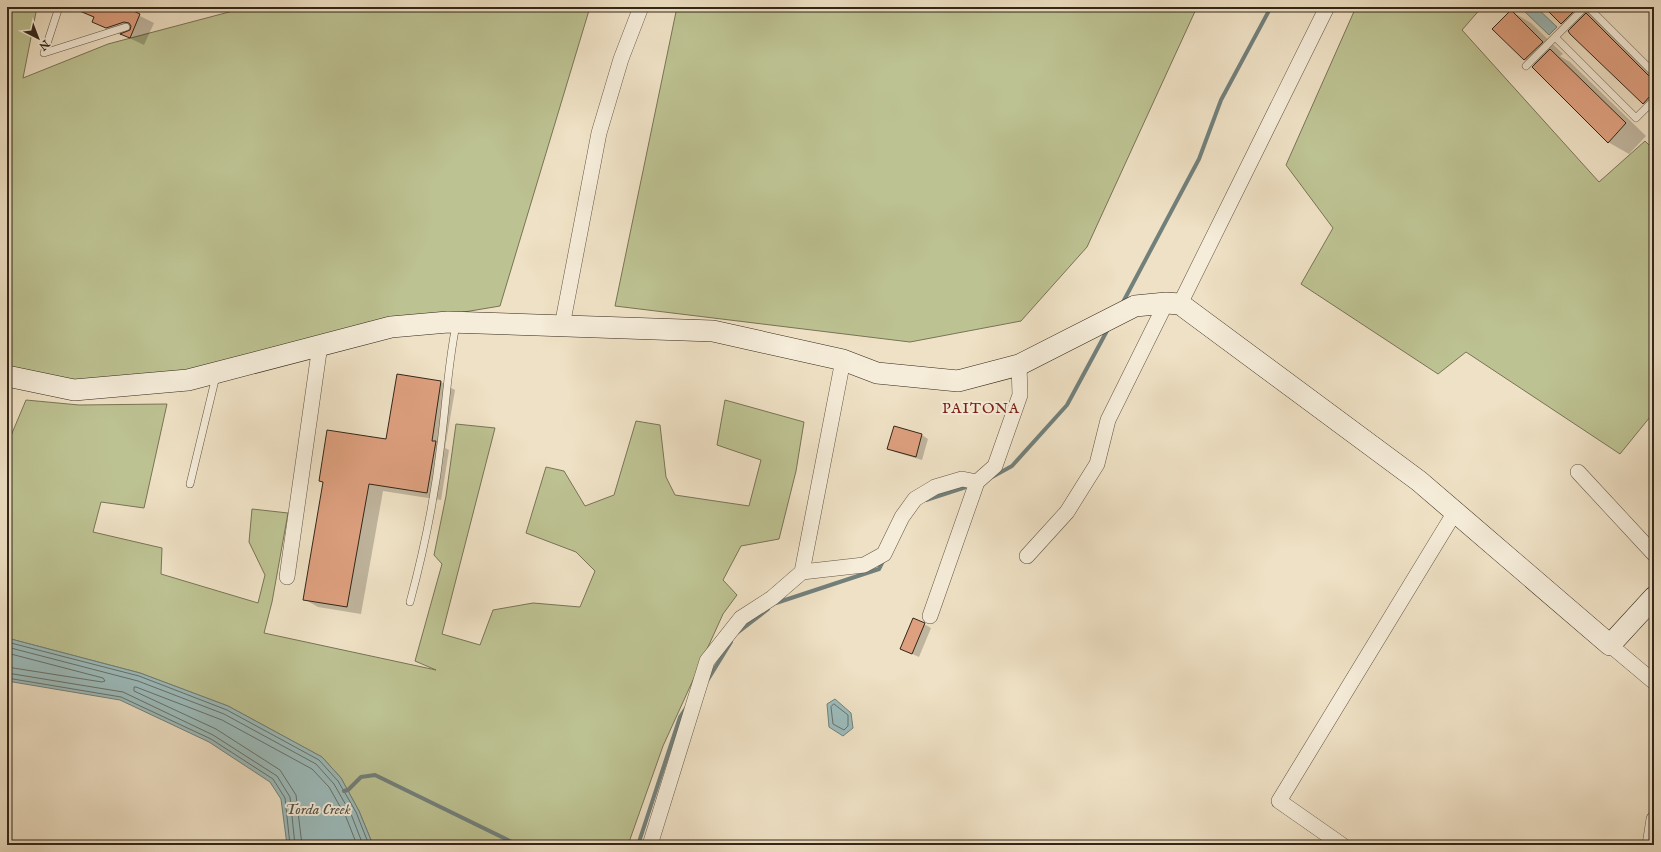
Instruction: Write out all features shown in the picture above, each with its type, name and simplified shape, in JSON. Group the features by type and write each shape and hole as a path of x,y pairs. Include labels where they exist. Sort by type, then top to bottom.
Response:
{"street":[{"path":"562,326 599,133 621,59 641,7"},
{"path":"1027,556 1067,512 1097,464 1108,420 1173,303 1327,7"},
{"path":"7,376 74,390 188,380 391,327 456,323 713,331 844,360 877,373 958,381 1019,365 1135,306 1173,303 1419,481 1654,682"},
{"path":"287,577 320,346"},
{"path":"802,572 844,360"},
{"path":"930,616 977,482 996,466 1020,395 1019,365"},
{"path":"1578,472 1654,554"},
{"path":"650,845 708,661 741,618 772,598 802,572 864,565 884,554 902,517 915,499 935,487 962,479 977,482"},
{"path":"1342,845 1279,800 1455,512"},
{"path":"1610,645 1654,597"},
{"path":"1650,845 1654,819"}],"lane":[{"path":"59,7 44,53 126,27"},
{"path":"1526,66 1586,7 1654,73"},
{"path":"1555,38 1636,118 1654,100"},
{"path":"410,602 421,561 433,499 441,444 451,352 456,323"},
{"path":"190,484 217,372"}],"green space":[{"path":"7,7 37,7 23,78 108,44 248,7 590,7 500,306 315,337 190,370 79,386 7,368"},
{"path":"677,7 1197,7 1087,247 1021,321 910,342 615,306"},
{"path":"1356,7 1482,7 1462,30 1599,182 1645,141 1654,150 1654,412 1620,454 1466,352 1438,374 1301,284 1333,228 1286,165"},
{"path":"26,400 79,405 167,404 144,508 101,502 93,532 162,548 161,574 258,603 265,575 249,542 252,509 288,513 272,602 264,633 436,670 415,661 442,564 434,555 446,496 456,424 495,428 442,634 480,645 493,610 533,603 580,607 595,571 576,552 526,533 546,467 564,471 585,506 614,495 636,421 660,425 666,477 675,495 749,506 761,460 717,445 725,400 804,422 796,471 779,539 741,546 723,580 737,595 723,614 663,746 628,845 373,845 359,811 341,778 322,757 228,706 140,673 7,638 7,445"}],"water":[{"path":"1526,7 1536,7 1557,27 1549,35 1523,10"},
{"name":"Torda Creek","path":"7,638 140,673 228,706 322,757 341,778 359,811 373,845 287,845 281,799 270,782 209,742 120,700 7,681"},
{"path":"835,699 851,713 853,728 843,736 829,727 827,704"}],"building":[{"path":"70,7 125,7 140,14 130,38 120,34 130,30 131,26 129,23 124,22 106,28 92,22 94,17"},
{"path":"1544,7 1578,7 1561,24"},
{"path":"1511,10 1543,42 1524,60 1492,29"},
{"path":"1586,13 1650,77 1654,78 1654,95 1650,96 1643,104 1568,31"},
{"path":"1550,49 1626,123 1608,143 1532,67"},
{"path":"397,374 441,381 432,441 436,441 427,493 369,484 347,607 303,600 323,482 319,481 327,430 386,439"},
{"path":"894,426 922,434 916,457 887,449"},
{"path":"913,618 925,623 912,654 900,649"}],"waterway":[{"path":"1122,304 1199,159 1221,100 1271,7"},
{"path":"992,477 1012,466 1067,405 1108,329"},
{"path":"926,500 969,486"},
{"path":"776,603 879,569 884,559"},
{"path":"737,633 768,609"},
{"path":"707,681 731,642"},
{"path":"638,845 680,717 686,708"},
{"path":"344,791 348,790 361,777 375,775 518,845"}],"district":[{"name":"PAITONA","path":"981,408"}]}
